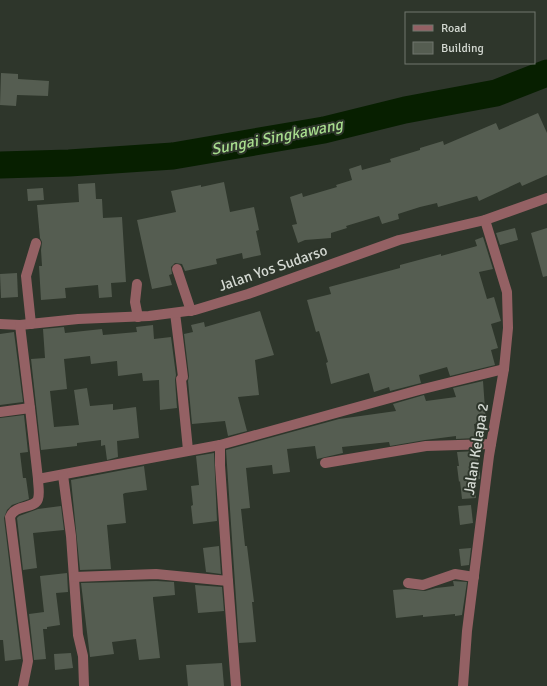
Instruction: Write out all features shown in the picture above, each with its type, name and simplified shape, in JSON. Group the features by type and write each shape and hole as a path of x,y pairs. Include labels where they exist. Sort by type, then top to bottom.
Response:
{"street":[{"name":"Jalan Yos Sudarso","path":"0,324 20,325 78,319 138,317 191,311 248,294 399,240 485,220 547,198"},
{"name":"Jalan Kelapa 2","path":"463,686 467,630 491,444 504,369 508,328 507,292 485,220"},
{"path":"31,324 26,276 36,243"},
{"path":"177,270 191,311"},
{"path":"137,284 135,302 138,317"},
{"path":"175,313 182,363 182,392 188,450"},
{"path":"20,325 39,498 37,502 15,510 11,513 10,517 28,660 24,686"},
{"path":"38,479 220,444 419,390 504,369"},
{"path":"0,412 30,408"},
{"path":"220,444 220,465 236,686"},
{"path":"325,463 426,446 491,444"},
{"path":"63,475 71,536 78,635 83,656 84,686"},
{"path":"74,577 156,574 228,581"},
{"path":"408,583 423,586 455,574 474,577"}],"building":[{"path":"1,73 18,74 18,79 49,81 48,96 17,95 16,106 0,105"},
{"path":"538,113 547,133 547,175 522,186 520,182 479,201 477,196 438,207 437,203 420,207 398,214 399,219 382,224 379,216 346,226 347,228 331,233 331,238 305,240 298,243 292,225 297,224 290,197 302,193 303,197 337,187 336,185 352,180 349,169 361,165 362,170 391,162 390,159 443,141 444,145 496,123 499,130"},
{"path":"224,182 230,212 254,207 259,230 256,231 261,255 243,259 242,253 216,259 217,264 185,271 182,264 175,263 171,267 172,274 169,275 172,285 152,289 137,220 176,212 171,191"},
{"path":"95,183 96,199 102,199 103,218 122,217 126,282 111,283 112,297 99,298 98,285 65,288 66,298 41,300 39,266 42,266 42,242 40,238 37,205 79,202 78,184"},
{"path":"43,188 44,200 28,201 27,189"},
{"path":"515,228 518,240 500,245 496,233"},
{"path":"547,228 547,276 543,277 531,233"},
{"path":"483,237 493,269 479,272 487,299 494,297 501,321 491,324 498,348 491,350 495,365 450,376 447,367 419,375 421,383 390,391 389,387 374,392 369,373 331,384 326,363 328,362 319,331 316,332 307,300 331,294 329,287 400,268 400,265 477,246 475,240"},
{"path":"17,273 18,297 1,298 0,274"},
{"path":"260,311 274,355 255,360 259,395 238,397 247,431 228,436 225,421 192,424 188,381 189,376 184,334 193,332 191,325 204,322 205,327"},
{"path":"153,325 154,339 171,337 176,375 177,408 160,410 159,380 143,381 142,373 118,376 117,361 91,364 90,356 64,359 67,389 50,391 54,427 79,425 74,390 87,388 90,406 113,404 113,410 136,407 139,438 117,441 118,457 107,460 105,445 101,446 101,440 77,443 77,446 41,450 31,359 45,358 43,329 64,327 65,333 102,329 103,335 137,332 136,327"},
{"path":"14,332 23,402 0,405 0,334"},
{"path":"483,381 486,423 474,424 476,438 456,439 456,436 390,446 389,442 342,447 343,453 317,459 315,446 287,449 290,472 273,474 272,465 246,468 250,508 241,509 254,602 252,602 256,642 239,643 226,450 339,419 396,411 393,404 424,395 426,401 456,397 453,388"},
{"path":"24,415 28,452 20,453 23,478 26,478 29,499 12,505 7,510 4,518 21,659 5,661 3,640 0,640 0,418"},
{"path":"477,451 480,479 474,480 476,498 462,499 457,466 459,466 457,452"},
{"path":"214,453 217,521 193,524 191,486 199,485 196,456"},
{"path":"144,466 147,490 123,494 126,523 107,525 111,569 80,570 71,480"},
{"path":"471,505 473,523 460,525 458,506"},
{"path":"61,506 64,530 33,533 37,568 23,570 17,518 38,509"},
{"path":"219,546 221,574 206,572 203,548"},
{"path":"471,548 469,565 461,566 459,549"},
{"path":"67,573 68,592 56,593 60,625 43,629 46,659 34,660 29,614 44,612 40,576"},
{"path":"453,581 467,582 462,615 455,616 455,614 423,617 423,615 396,618 393,590 406,589 425,591 454,586"},
{"path":"174,582 175,595 153,597 160,658 139,660 136,639 112,642 114,654 90,657 81,583"},
{"path":"195,585 222,587 224,611 198,613"},
{"path":"71,653 73,668 55,670 54,654"},
{"path":"222,663 224,686 188,686 186,665"}],"waterway":[{"name":"Sungai Singkawang","path":"0,165 69,163 173,156 324,130 405,110 496,93 547,73"}]}
